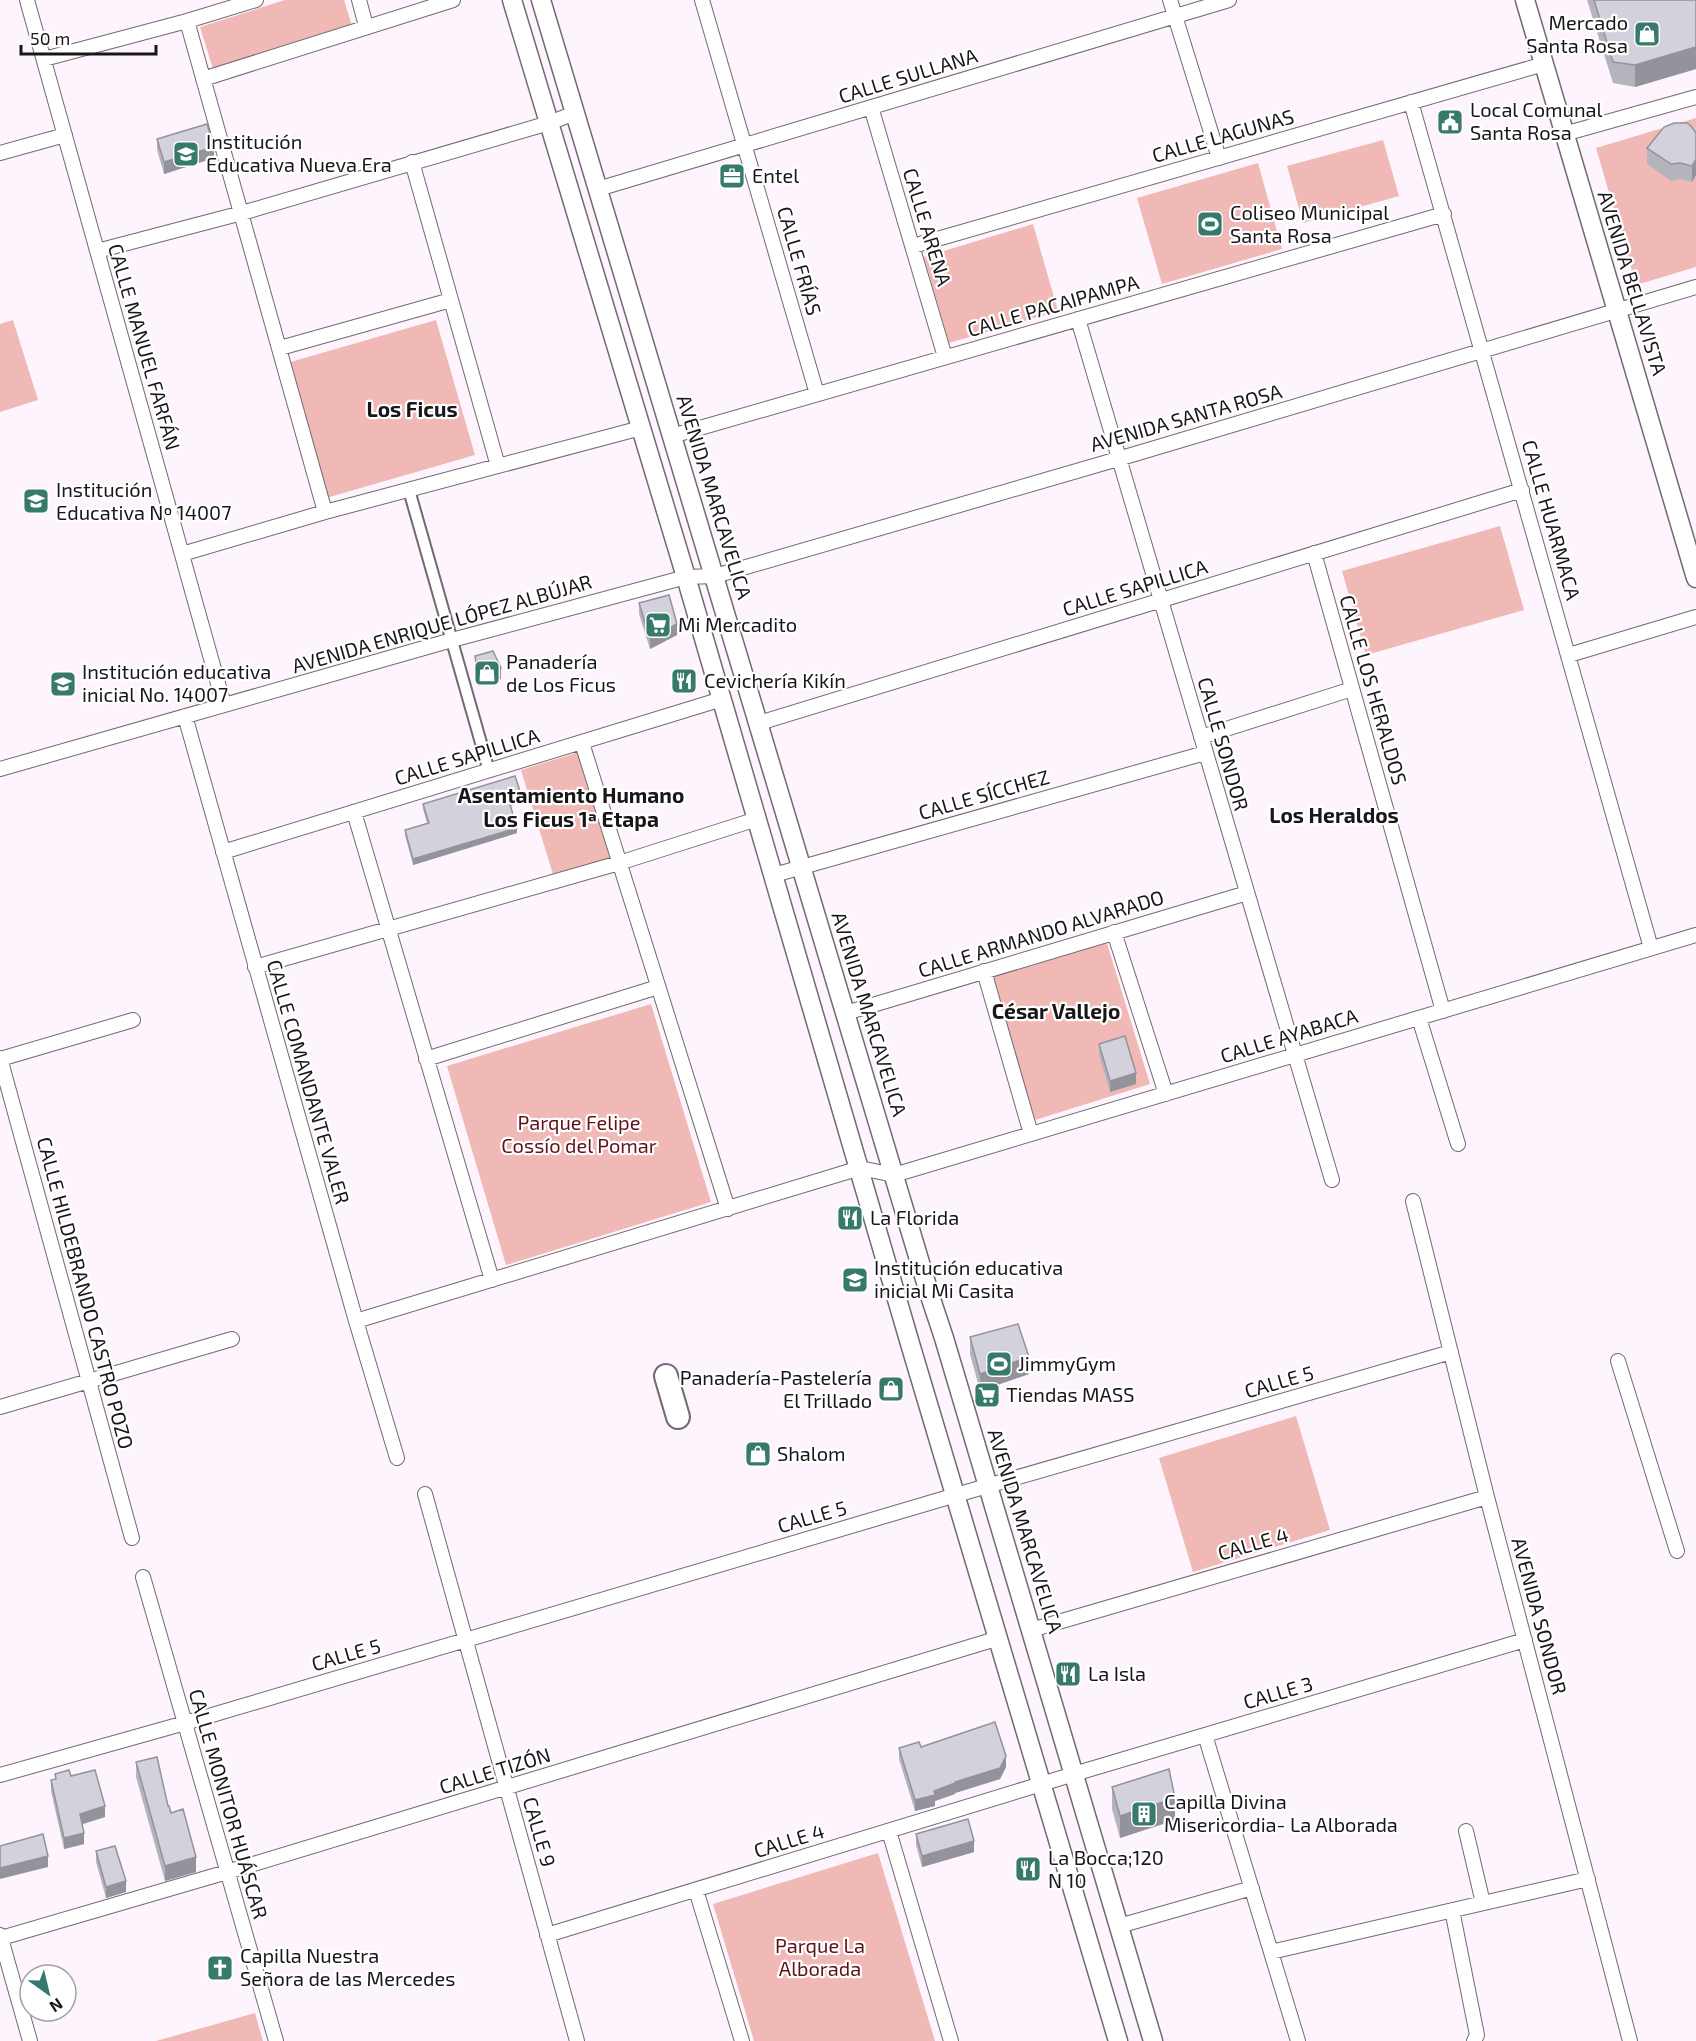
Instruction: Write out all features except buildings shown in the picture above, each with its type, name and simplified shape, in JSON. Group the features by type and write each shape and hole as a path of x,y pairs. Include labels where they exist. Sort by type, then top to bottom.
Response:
{"main road":[{"path":"666,1376 678,1418"}],"street":[{"name":"CALLE MANUEL FARFÁN","path":"27,0 224,705"},
{"path":"44,59 256,0"},
{"path":"359,0 366,26"},
{"path":"203,79 453,0"},
{"path":"512,0 686,577 1118,2041"},
{"name":"AVENIDA MARCAVELICA","path":"541,0 1153,2041"},
{"path":"1170,0 1218,158"},
{"name":"CALLE SULLANA","path":"598,189 1229,0"},
{"name":"AVENIDA BELLAVISTA","path":"1525,0 1696,578"},
{"name":"CALLE FRÍAS","path":"706,1 744,145 817,394"},
{"path":"187,21 325,512"},
{"name":"CALLE LAGUNAS","path":"913,246 1544,64"},
{"path":"1564,134 1696,97"},
{"name":"CALLE HUARMACA","path":"1411,102 1651,948"},
{"name":"CALLE ARENA","path":"871,108 945,357"},
{"path":"97,251 242,213 549,123 575,113"},
{"path":"0,153 65,135"},
{"path":"412,162 498,466"},
{"name":"CALLE PACAIPAMPA","path":"672,436 1444,214"},
{"name":"AVENIDA SANTA ROSA","path":"686,577 715,576 1696,287"},
{"path":"280,348 452,300"},
{"name":"CALLE SONDOR","path":"1078,319 1332,1180"},
{"path":"182,554 325,512 641,428"},
{"path":"409,490 489,771"},
{"name":"CALLE SAPILLICA","path":"759,723 1522,490"},
{"name":"CALLE LOS HERALDOS","path":"1314,553 1443,1011"},
{"name":"AVENIDA ENRIQUE LÓPEZ ALBÚJAR","path":"0,769 452,640 686,577"},
{"path":"1569,656 1696,617"},
{"path":"1201,737 1352,689"},
{"name":"CALLE SAPILLICA","path":"223,852 722,699"},
{"name":"CALLE COMANDANTE VALER","path":"185,716 397,1458"},
{"path":"582,743 728,1209"},
{"name":"CALLE SÍCCHEZ","path":"774,875 1205,753"},
{"path":"354,812 492,1280"},
{"path":"255,967 619,863 757,819"},
{"name":"CALLE ARMANDO ALVARADO","path":"846,1013 1247,893"},
{"path":"1114,932 1166,1094"},
{"name":"CALLE AYABACA","path":"894,1175 1696,935"},
{"path":"984,971 1031,1134"},
{"path":"426,1059 658,987"},
{"path":"1419,1018 1458,1144"},
{"path":"0,1059 133,1020"},
{"name":"CALLE HILDEBRANDO CASTRO POZO","path":"0,1059 132,1538"},
{"path":"356,1321 860,1168 894,1175"},
{"name":"AVENIDA SONDOR","path":"1413,1201 1487,1497 1630,2041"},
{"path":"0,1407 232,1339"},
{"name":"CALLE 5","path":"0,1775 185,1723 956,1495 1451,1352"},
{"path":"1618,1361 1677,1551"},
{"name":"CALLE 9","path":"425,1494 577,2041"},
{"name":"CALLE 4","path":"1031,1630 1487,1497"},
{"name":"CALLE MONITOR HUÁSCAR","path":"144,1578 276,2041"},
{"name":"CALLE TIZÓN","path":"1,1937 228,1872 999,1638"},
{"name":"CALLE 3","path":"1042,1785 1525,1640"},
{"path":"1205,1735 1298,2041"},
{"name":"CALLE 4","path":"547,1935 1042,1785"},
{"path":"889,1831 951,2041"},
{"path":"1466,1831 1483,1903"},
{"path":"1271,1952 1588,1879"},
{"path":"1119,1926 1252,1888"},
{"path":"696,1890 742,2041"},
{"path":"1452,1910 1477,2035 1474,2041"},
{"path":"1,1937 30,2041"}],"green space":[{"path":"285,0 344,0 352,26 213,69 200,27"},
{"path":"1696,118 1696,267 1636,285 1596,148"},
{"path":"1383,140 1399,196 1303,223 1287,166"},
{"name":"Coliseo Municipal Santa Rosa","path":"1258,163 1282,249 1162,284 1137,198"},
{"path":"1033,224 1058,311 949,343 924,257"},
{"path":"13,320 38,400 0,412 0,324"},
{"path":"436,320 475,455 326,498 287,363"},
{"path":"1500,526 1524,610 1366,655 1342,571"},
{"path":"586,750 616,862 555,881 521,770"},
{"path":"1106,940 1150,1084 1035,1120 990,976"},
{"name":"Parque Felipe Cossío del Pomar","path":"651,1004 711,1202 506,1265 447,1066"},
{"path":"1296,1416 1330,1530 1193,1572 1159,1458"},
{"name":"Parque La Alborada","path":"878,1853 935,2041 754,2041 713,1904"},
{"path":"255,2013 263,2041 156,2041"}],"place":[{"name":"Mercado Santa Rosa","path":"1647,34"},
{"name":"Local Comunal Santa Rosa","path":"1450,122"},
{"name":"Institución Educativa Nueva Era","path":"186,154"},
{"name":"Entel","path":"732,176"},
{"name":"Coliseo Municipal Santa Rosa","path":"1210,224"},
{"name":"Institución Educativa Nº 14007","path":"36,501"},
{"name":"Mi Mercadito","path":"658,625"},
{"name":"Panadería de Los Ficus","path":"487,673"},
{"name":"Cevichería Kikín","path":"684,681"},
{"name":"Institución educativa inicial No. 14007","path":"63,684"},
{"name":"La Florida","path":"850,1218"},
{"name":"Institución educativa inicial Mi Casita","path":"855,1280"},
{"name":"JimmyGym","path":"999,1364"},
{"name":"Panadería-Pastelería El Trillado","path":"891,1389"},
{"name":"Tiendas MASS","path":"987,1395"},
{"name":"Shalom","path":"758,1454"},
{"name":"La Isla","path":"1068,1674"},
{"name":"Capilla Divina Misericordia- La Alborada","path":"1144,1814"},
{"name":"La Bocca;120 N 10","path":"1028,1869"},
{"name":"Capilla Nuestra Señora de las Mercedes","path":"220,1968"}],"district":[{"name":"Los Ficus","path":"412,410"},
{"name":"Asentamiento Humano Los Ficus 1ª Etapa","path":"571,808"},
{"name":"Los Heraldos","path":"1334,816"},
{"name":"César Vallejo","path":"1056,1012"}]}
